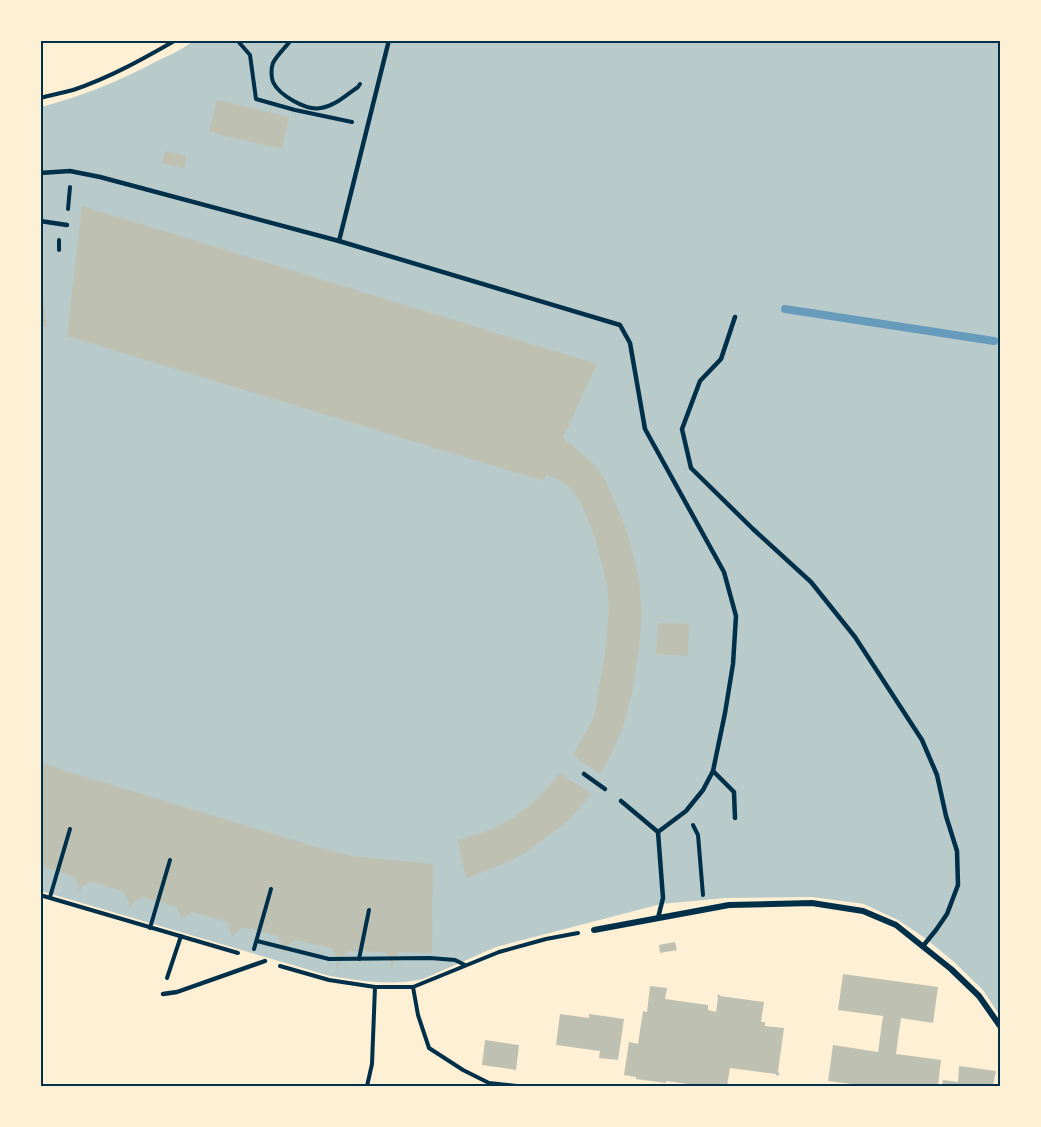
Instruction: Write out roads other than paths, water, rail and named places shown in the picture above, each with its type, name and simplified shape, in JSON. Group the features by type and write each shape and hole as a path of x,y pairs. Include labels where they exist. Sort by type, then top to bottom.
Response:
{"street":[{"path":"594,930 729,905 812,903 863,911 896,925 951,969 980,996 1000,1026"}],"lane":[{"path":"339,241 389,40"},
{"path":"40,173 70,171 100,177 339,241 620,325 630,343 645,429 724,572 736,616 726,713 713,771 703,790 686,811 658,832"},
{"path":"40,221 67,225"},
{"path":"735,317 721,359 700,381 682,429 691,468 811,582 855,637 922,740 938,776 946,816 957,850 958,885 947,914 923,946"},
{"path":"713,771 734,792 735,818"},
{"path":"584,774 605,789"},
{"path":"621,801 658,832 663,898 658,918"},
{"path":"163,994 177,992 265,961"}],"waterway":[{"path":"785,309 994,341"}]}
